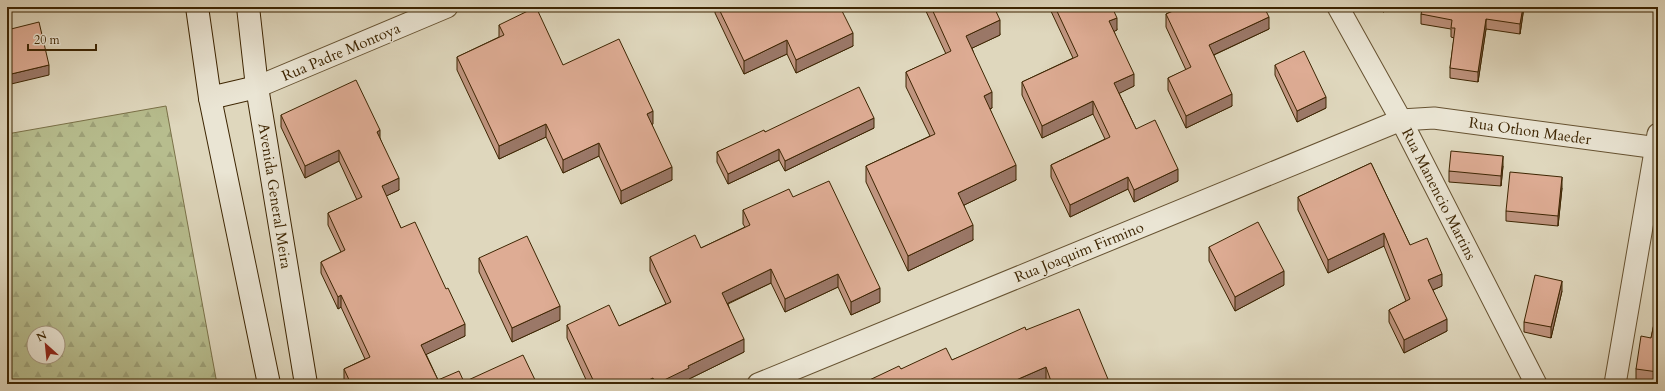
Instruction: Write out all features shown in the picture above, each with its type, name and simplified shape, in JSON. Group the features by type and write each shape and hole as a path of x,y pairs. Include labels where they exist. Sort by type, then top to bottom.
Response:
{"main road":[{"path":"197,7 210,98 269,384"},
{"name":"Avenida General Meira","path":"248,7 257,87 306,384"},
{"path":"210,98 257,87"}],"street":[{"name":"Rua Padre Montoya","path":"257,87 447,7"},
{"name":"Rua Manencio Martins","path":"1338,7 1401,120 1536,384"},
{"name":"Rua Othon Maeder","path":"1401,120 1434,118 1657,143"},
{"name":"Rua Joaquim Firmino","path":"758,384 1401,120"},
{"path":"1615,384 1657,143"}],"green space":[{"path":"166,106 217,384 7,384 7,134"}],"building":[{"path":"536,7 563,65 619,39 653,111 647,114 672,167 621,191 599,143 563,160 546,124 499,146 457,57 504,35 499,25"},
{"path":"718,7 840,7 853,33 796,60 787,40 744,61"},
{"path":"931,7 994,7 1000,20 966,36 992,92 984,96 1016,165 958,193 973,225 908,256 866,166 935,134 906,72 951,51"},
{"path":"1055,7 1112,7 1117,18 1109,21 1134,74 1114,83 1136,129 1155,120 1178,169 1134,190 1128,177 1070,205 1051,165 1110,137 1093,101 1042,126 1022,82 1078,56"},
{"path":"1180,7 1264,7 1269,17 1209,45 1232,94 1186,116 1168,78 1191,67 1166,14"},
{"path":"1423,7 1523,7 1520,24 1486,19 1478,72 1450,68 1455,28 1451,28 1452,20 1421,14"},
{"path":"39,22 49,65 7,75 7,30"},
{"path":"1304,51 1326,97 1297,111 1275,65"},
{"path":"356,80 380,130 377,132 399,178 382,186 401,228 415,222 446,289 448,288 465,324 421,345 438,380 459,371 464,382 523,355 537,384 351,384 344,369 370,357 341,295 338,297 321,262 345,250 328,213 362,197 339,150 305,166 281,115"},
{"path":"859,87 874,118 785,161 779,149 728,174 717,152 764,130 765,132"},
{"path":"1451,151 1503,156 1501,176 1449,171"},
{"path":"1371,163 1410,245 1427,238 1442,274 1428,280 1447,319 1404,340 1389,310 1410,299 1384,233 1328,260 1298,197"},
{"path":"1510,172 1562,177 1558,216 1506,211"},
{"path":"829,181 880,288 851,302 838,274 785,299 771,269 722,293 744,339 688,366 689,368 656,384 653,378 640,384 595,384 567,325 609,305 619,326 671,302 650,257 695,235 701,248 750,225 743,210 789,189 793,197"},
{"path":"1258,222 1284,271 1235,297 1209,247"},
{"path":"527,236 560,306 512,328 479,258"},
{"path":"1535,275 1562,281 1551,327 1524,322"},
{"path":"1658,305 1658,372 1636,369 1641,336 1651,338"},
{"path":"1079,309 1110,384 1052,384 1046,367 1007,384 861,384 899,366 901,369 946,348 952,360 1025,327 1026,330"}]}
